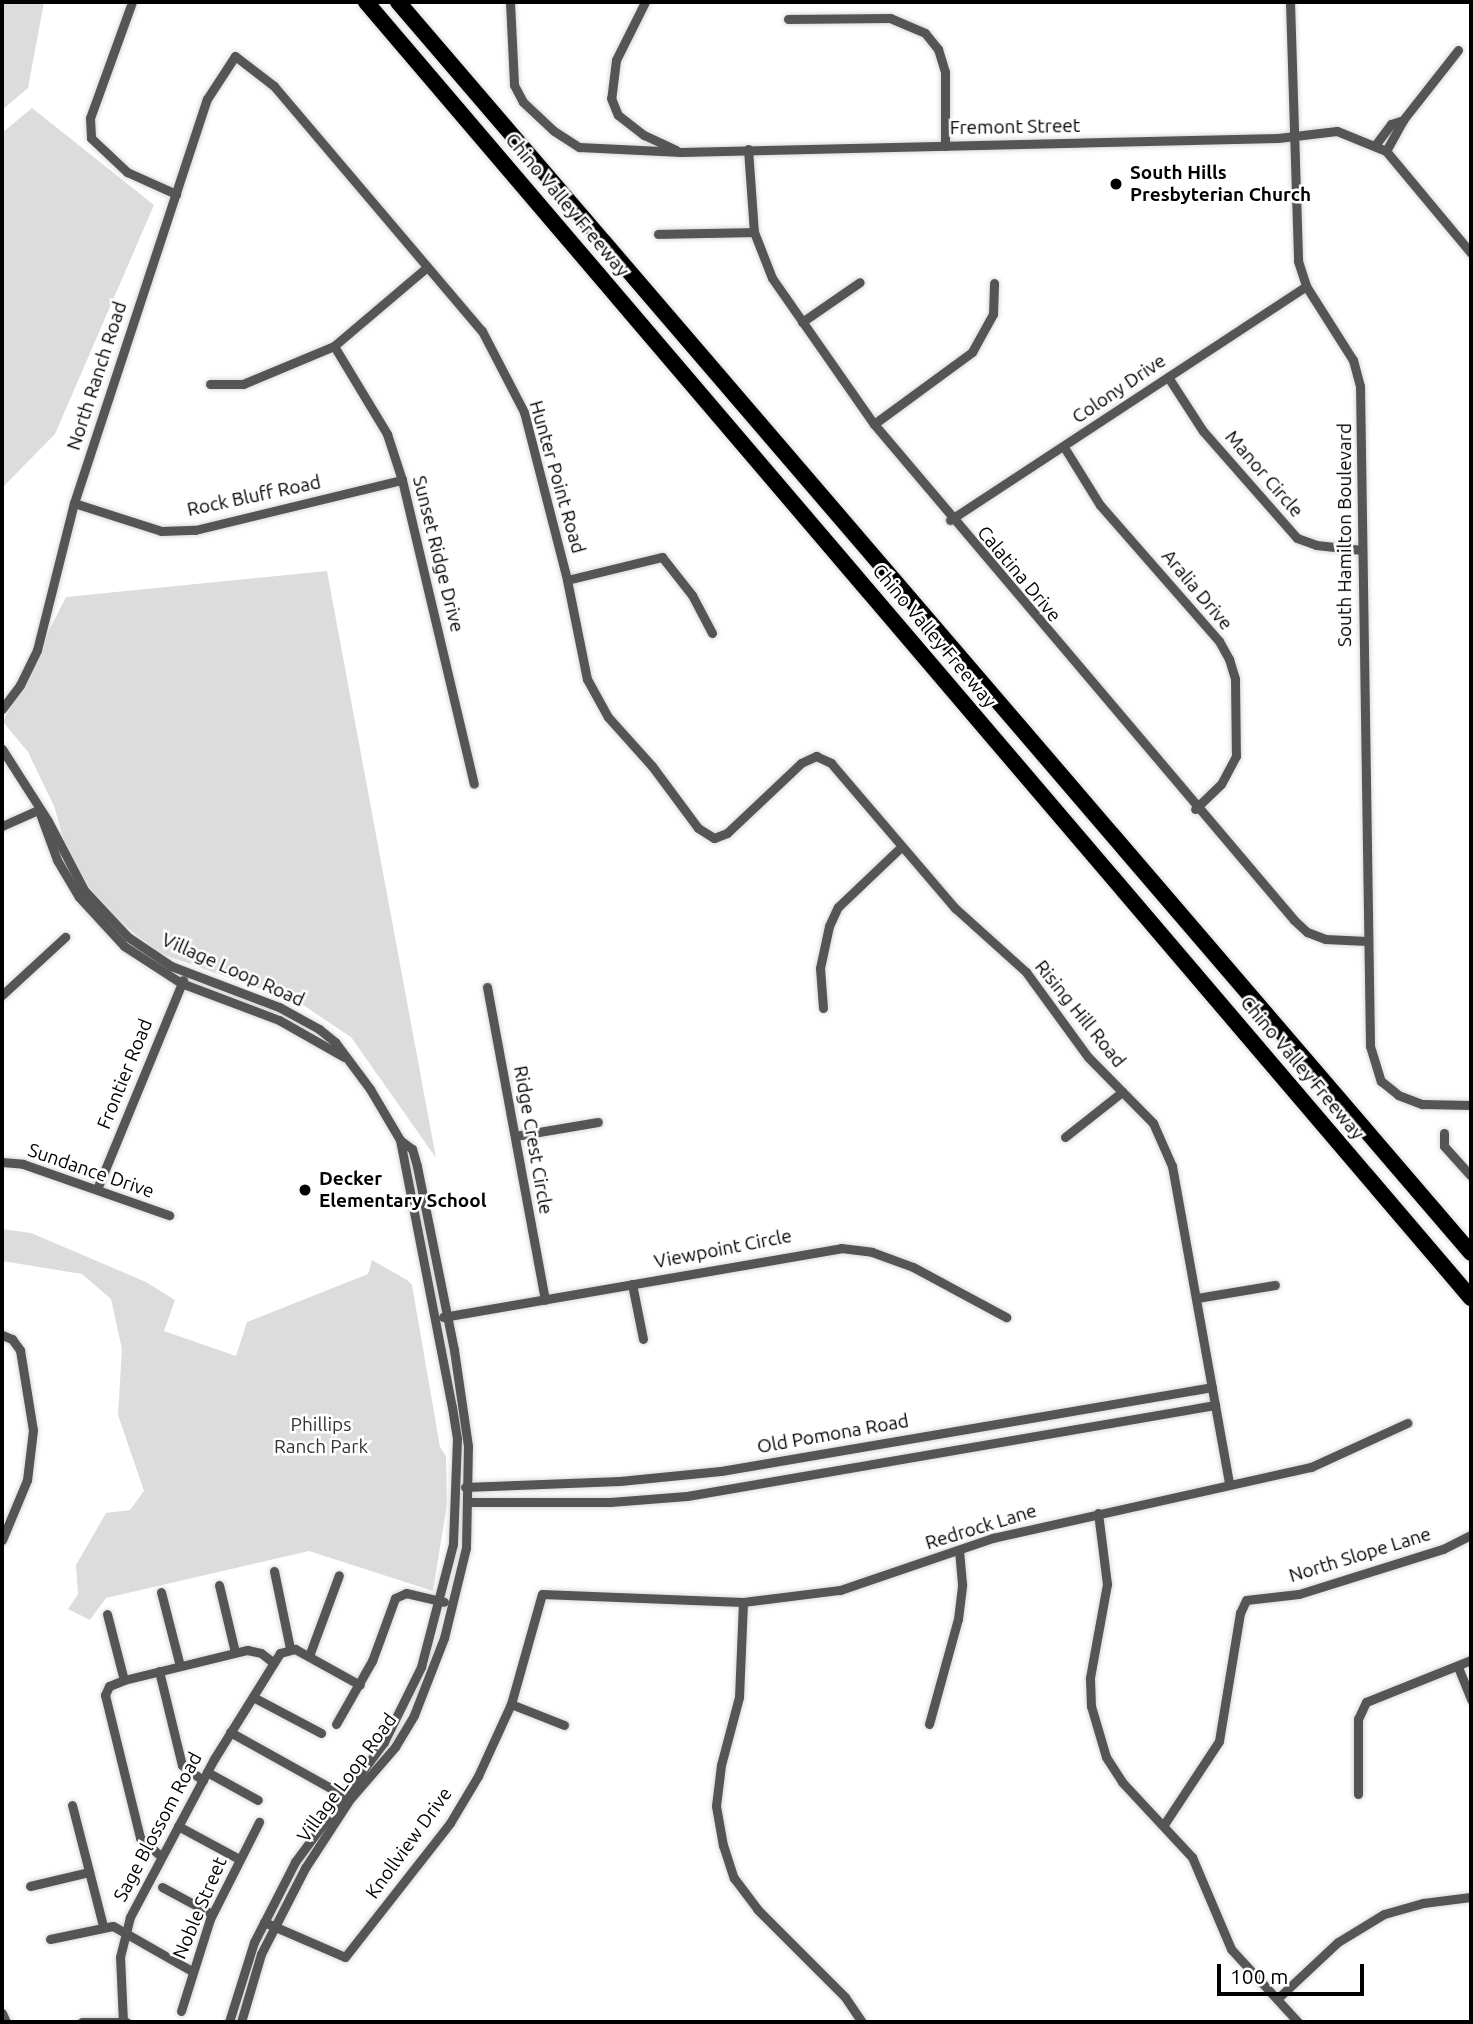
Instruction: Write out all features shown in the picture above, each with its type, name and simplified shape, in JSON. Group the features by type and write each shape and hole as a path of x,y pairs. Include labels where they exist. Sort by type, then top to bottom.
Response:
{"highway":[{"name":"Chino Valley Freeway","path":"366,2 1471,1298"},
{"name":"Chino Valley Freeway","path":"398,2 1471,1253"}],"street":[{"path":"132,2 90,118 91,138 127,172 176,194"},
{"name":"Fremont Street","path":"510,2 514,85 523,102 554,131 579,147 599,151 681,152 1278,138 1293,133 1337,131 1376,144 1386,151 1471,253"},
{"path":"645,2 616,60 611,98 618,115 644,135 681,152"},
{"name":"South Hamilton Boulevard","path":"1290,2 1294,232 1306,286 1353,360 1360,386 1370,1046 1381,1081 1398,1095 1422,1104 1471,1105"},
{"path":"788,19 890,18 925,33 938,48 945,72 945,146"},
{"path":"1386,151 1403,120 1458,50"},
{"name":"North Ranch Road","path":"2,709 37,650 74,503 176,194 208,100 235,56"},
{"name":"Hunter Point Road","path":"235,56 274,86 482,331 524,412 567,580 587,679 608,718 652,766 698,828 713,838"},
{"path":"1376,144 1391,124 1403,120"},
{"name":"Calatina Drive","path":"748,149 754,232 772,278 874,424 950,520 1195,808 1307,932 1325,939 1367,942"},
{"path":"658,233 754,232"},
{"path":"210,384 243,384 334,346 427,267"},
{"path":"802,322 860,282"},
{"path":"874,424 972,352 993,314 994,283"},
{"name":"Colony Drive","path":"950,520 1306,286"},
{"name":"Sunset Ridge Drive","path":"334,346 387,433 402,480 474,784"},
{"name":"Manor Circle","path":"1168,377 1203,430 1297,538 1315,545 1362,550"},
{"name":"Aralia Drive","path":"1064,447 1100,505 1219,641 1229,659 1235,679 1236,756 1221,784 1195,808"},
{"name":"Rock Bluff Road","path":"74,503 161,531 195,530 402,480"},
{"path":"567,580 662,557 692,595 712,633"},
{"name":"Village Loop Road","path":"2,748 103,914 153,956 296,1016 335,1042 344,1058 370,1089 400,1140 457,1439 453,1544 441,1601 403,1707 384,1742 346,1797 295,1862 244,1968 229,2022"},
{"name":"Rising Hill Road","path":"713,838 743,820 801,762 816,757 831,763 955,908 1026,972 1088,1057 1153,1123 1172,1166 1229,1484"},
{"path":"2,827 38,810"},
{"name":"Village Loop Road","path":"38,810 57,860 93,915 134,954 181,983 279,1020 344,1058"},
{"path":"823,1008 820,968 829,926 838,907 901,847"},
{"path":"2,995 65,937"},
{"name":"Frontier Road","path":"97,1189 186,972"},
{"name":"Ridge Crest Circle","path":"487,987 545,1300"},
{"path":"1065,1137 1122,1092"},
{"path":"515,1136 598,1122"},
{"path":"1444,1133 1444,1146 1471,1177"},
{"name":"Village Loop Road","path":"241,2022 275,1926 322,1838 346,1797 395,1747 414,1716 454,1605 469,1502 466,1424 417,1166 412,1149 400,1140"},
{"name":"Sundance Drive","path":"2,1162 23,1164 169,1216"},
{"name":"Viewpoint Circle","path":"434,1318 841,1248 872,1252 913,1267 1006,1317"},
{"path":"632,1284 643,1339"},
{"path":"1197,1298 1275,1285"},
{"path":"2,1335 12,1339 20,1350 33,1430 27,1480 2,1540"},
{"name":"Old Pomona Road","path":"457,1488 621,1481 721,1471 1212,1387"},
{"name":"Old Pomona Road","path":"469,1502 610,1502 687,1496 1215,1405"},
{"name":"Redrock Lane","path":"555,1592 743,1602 839,1590 959,1552 993,1538 1311,1466 1407,1423"},
{"path":"1098,1513 1107,1584 1090,1678 1094,1720 1106,1756 1122,1782 1165,1823 1192,1857 1231,1949 1298,2022"},
{"name":"North Slope Lane","path":"1165,1823 1219,1741 1240,1613 1246,1600 1298,1594 1443,1549 1471,1535"},
{"path":"929,1724 958,1619 962,1584 959,1552"},
{"path":"274,1571 290,1648 360,1685"},
{"path":"309,1656 340,1575"},
{"path":"219,1585 236,1652"},
{"path":"161,1592 180,1666"},
{"name":"Knollview Drive","path":"264,1922 345,1957 450,1823 478,1776 511,1704 542,1594 555,1592"},
{"path":"336,1724 360,1685 395,1598 406,1593 454,1605"},
{"path":"743,1602 739,1696 721,1765 716,1806 723,1845 734,1878 757,1909 845,1997 862,2022"},
{"path":"107,1614 124,1680"},
{"name":"Sage Blossom Road","path":"125,2022 121,1957 125,1932 162,1856 230,1732 274,1663 290,1648"},
{"path":"162,1856 141,1838 105,1695 109,1686 236,1652 255,1650 274,1663"},
{"path":"1357,1794 1358,1719 1366,1702 1471,1661"},
{"path":"1458,1667 1471,1699"},
{"path":"159,1671 182,1765 258,1800"},
{"path":"253,1697 321,1733"},
{"path":"511,1704 564,1725"},
{"path":"230,1732 346,1797"},
{"path":"72,1805 103,1926"},
{"name":"Noble Street","path":"181,2011 212,1914 259,1822"},
{"path":"178,1826 239,1859"},
{"path":"30,1886 89,1872"},
{"path":"162,1887 212,1914"},
{"path":"1277,1999 1338,1942 1384,1914 1423,1903 1471,1897"},
{"path":"50,1939 103,1926 125,1932 192,1971"},
{"path":"2,2013 6,2022"},
{"path":"82,2022 125,2022"}],"green space":[{"path":"2,2 44,2 28,88 2,110"},
{"path":"32,108 154,205 55,434 2,488 2,133"},
{"path":"327,571 436,1158 351,1037 300,1003 159,953 123,924 90,889 65,844 54,806 28,752 3,722 66,597"},
{"name":"Phillips Ranch Park","path":"2,1229 31,1233 146,1282 175,1300 164,1331 236,1356 247,1322 368,1274 372,1260 407,1280 412,1285 440,1447 446,1456 447,1504 433,1591 309,1551 106,1598 90,1620 68,1609 78,1594 76,1565 106,1513 130,1510 144,1491 118,1415 122,1349 111,1299 82,1274 2,1261"}],"place":[{"name":"South Hills Presbyterian Church","path":"1116,184"},
{"name":"Decker Elementary School","path":"305,1190"}]}
